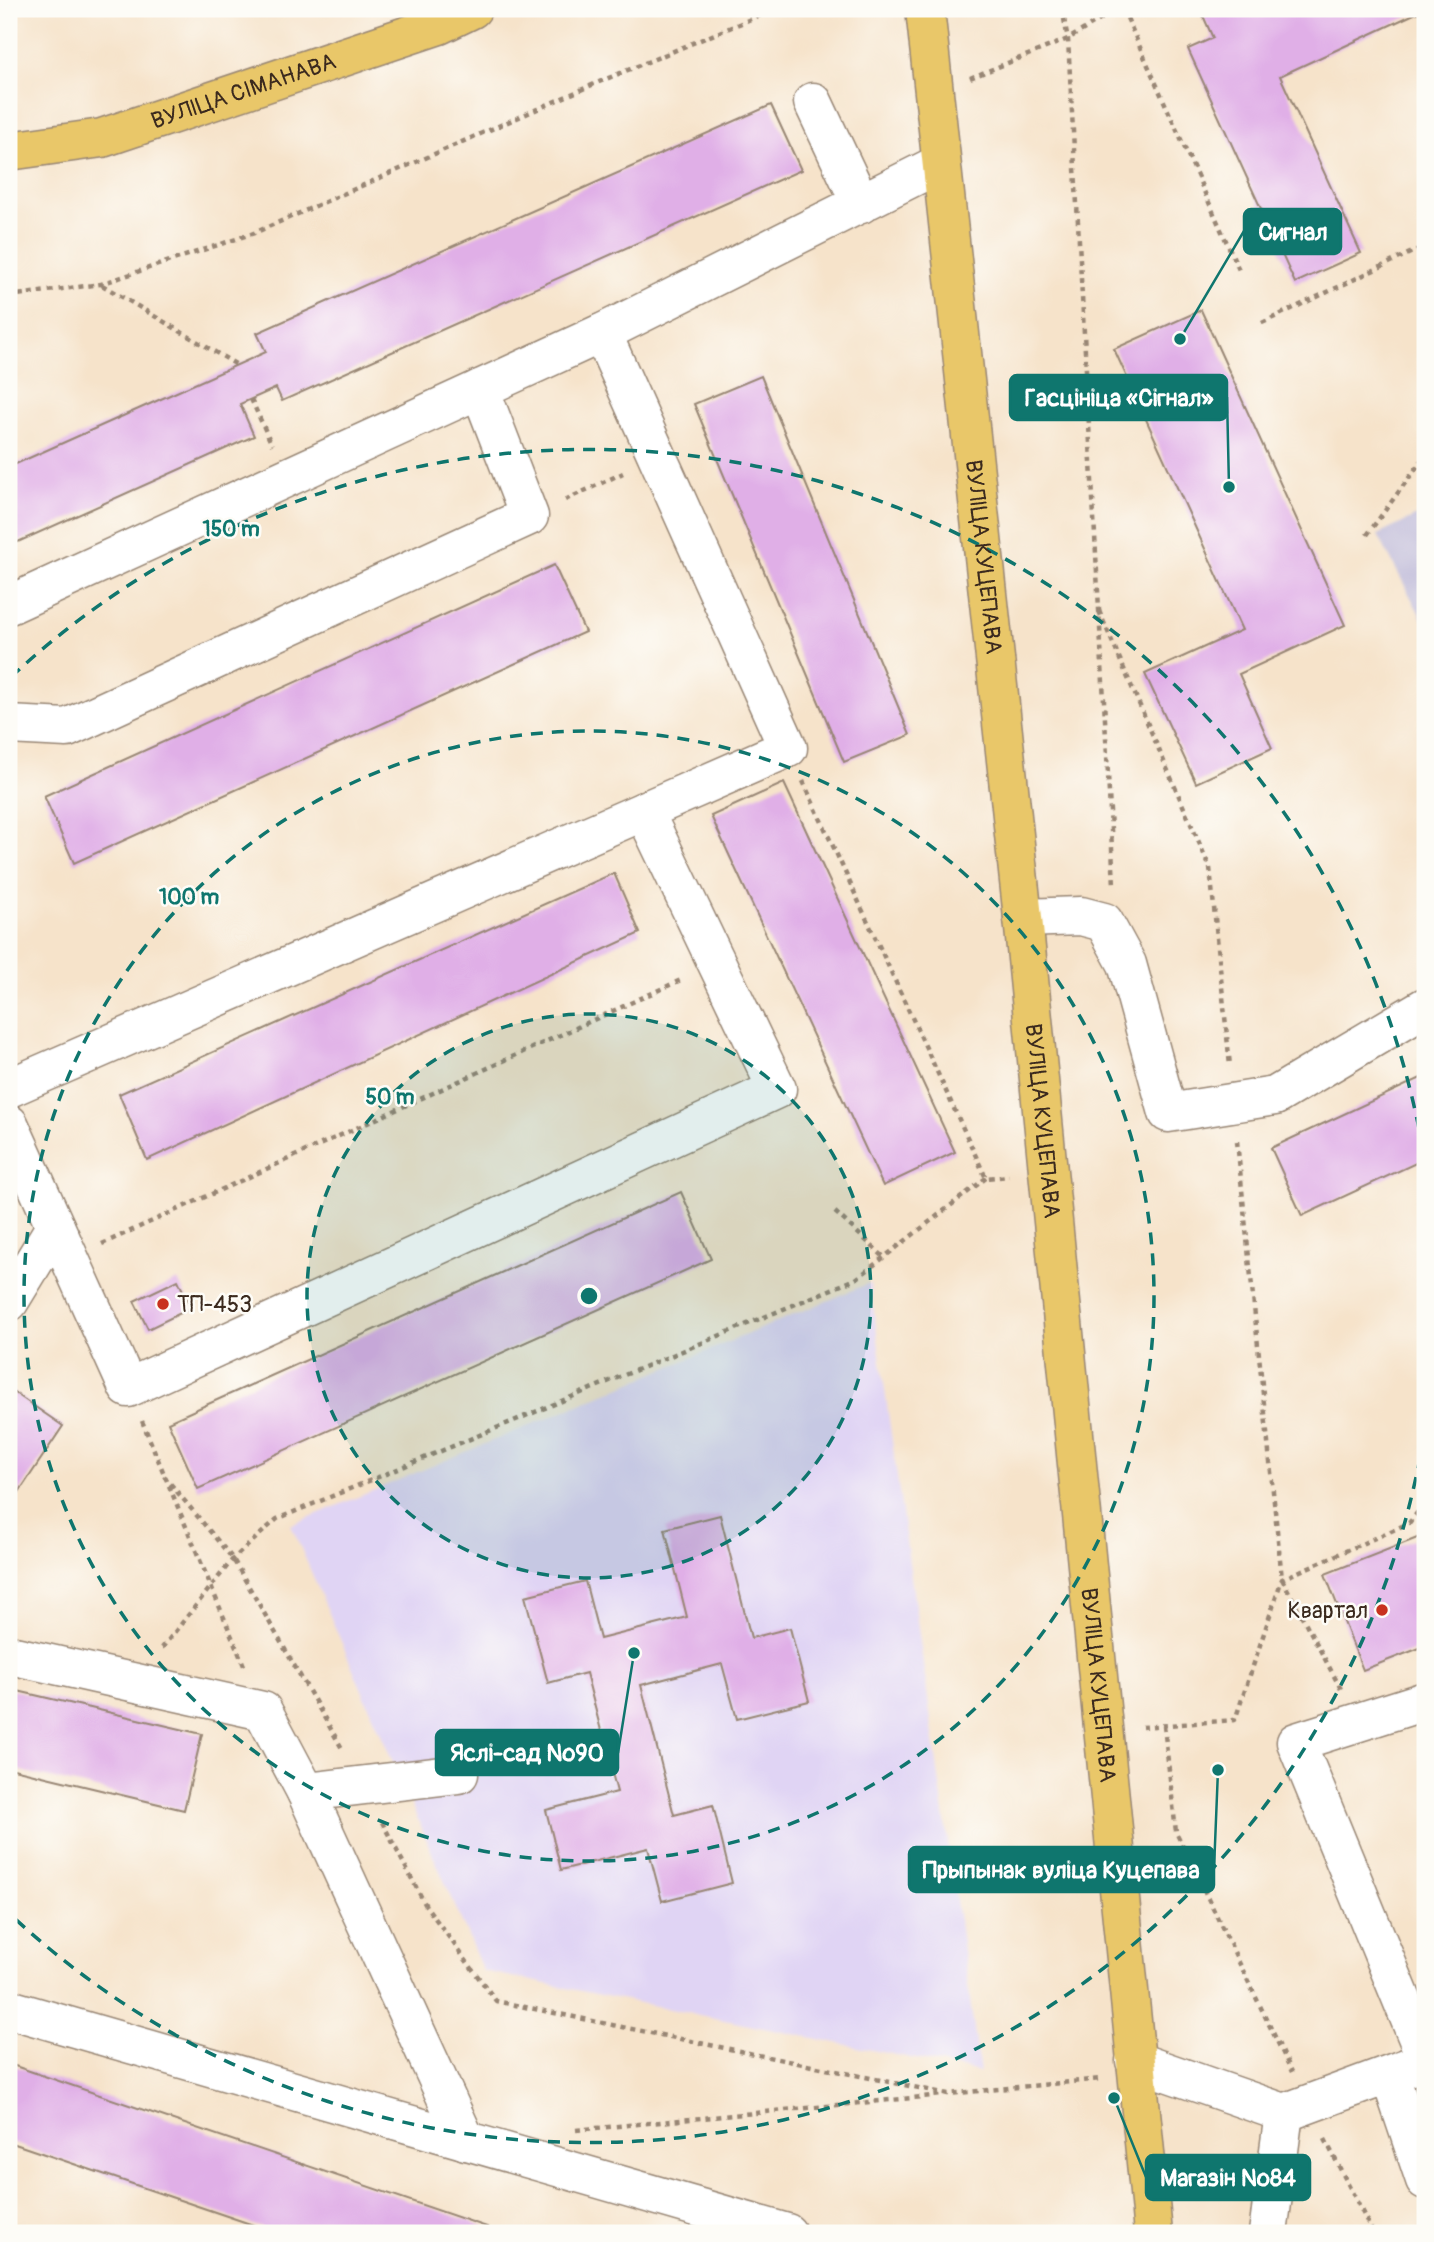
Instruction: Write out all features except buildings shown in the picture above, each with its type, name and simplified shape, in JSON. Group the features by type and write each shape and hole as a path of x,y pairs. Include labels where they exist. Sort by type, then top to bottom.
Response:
{"main road":[{"name":"ВУЛІЦА СІМАНАВА","path":"9,151 102,138 439,25 472,9"},
{"name":"ВУЛІЦА КУЦЕПАВА","path":"925,9 1023,918 1153,2233"}],"street":[{"path":"813,102 860,204"},
{"path":"9,605 602,333 941,163"},
{"path":"9,1088 788,748 602,333"},
{"path":"9,725 67,728 529,516 480,389"},
{"path":"9,1125 128,1388 778,1089 644,811"},
{"path":"1023,918 1081,916 1104,922 1127,964 1168,1113 1275,1096 1425,1007"},
{"path":"9,1302 62,1243"},
{"path":"10,1655 263,1711 306,1792 466,2141"},
{"path":"1136,2068 1295,2109 1390,2076 1425,2059 1296,1742 1425,1701"},
{"path":"306,1792 459,1774"},
{"path":"9,2009 787,2233"},
{"path":"1390,2076 1425,2180"},
{"path":"1268,2233 1295,2109"}],"path":[{"path":"9,296 102,284 254,233 599,82 775,9"},
{"path":"1062,9 1068,39 1114,889"},
{"path":"933,92 1068,39 1121,9 1239,270"},
{"path":"1262,323 1425,246"},
{"path":"102,284 237,365"},
{"path":"251,399 287,478"},
{"path":"1367,535 1425,456"},
{"path":"529,516 657,457"},
{"path":"1099,611 1210,868 1282,1579 1359,1722"},
{"path":"788,748 986,1178"},
{"path":"62,1243 716,964"},
{"path":"134,1682 233,1559 277,1519 856,1279 986,1178 1048,1173"},
{"path":"835,1212 884,1257"},
{"path":"128,1388 263,1711"},
{"path":"164,1476 233,1559 363,1786 426,1906 496,2001 948,2094"},
{"path":"1103,1730 1235,1720 1282,1579 1409,1523 1425,1503"},
{"path":"1164,1726 1176,1832 1295,2109 1373,2233"},
{"path":"563,2132 948,2094 1136,2068"}],"shaded area":[{"path":"1425,512 1425,624 1378,535"},
{"path":"870,1283 980,2072 483,1971 291,1525"}],"place":[{"name":"Сигнал","path":"1180,339"},
{"name":"Гасцініца «Сігнал»","path":"1229,487"},
{"name":"ТП-453","path":"163,1304"},
{"name":"Квартал","path":"1382,1610"},
{"name":"Яслі-сад №90","path":"634,1653"},
{"name":"Прыпынак вуліца Куцепава","path":"1218,1770"},
{"name":"Магазін №84","path":"1114,2098"}]}
